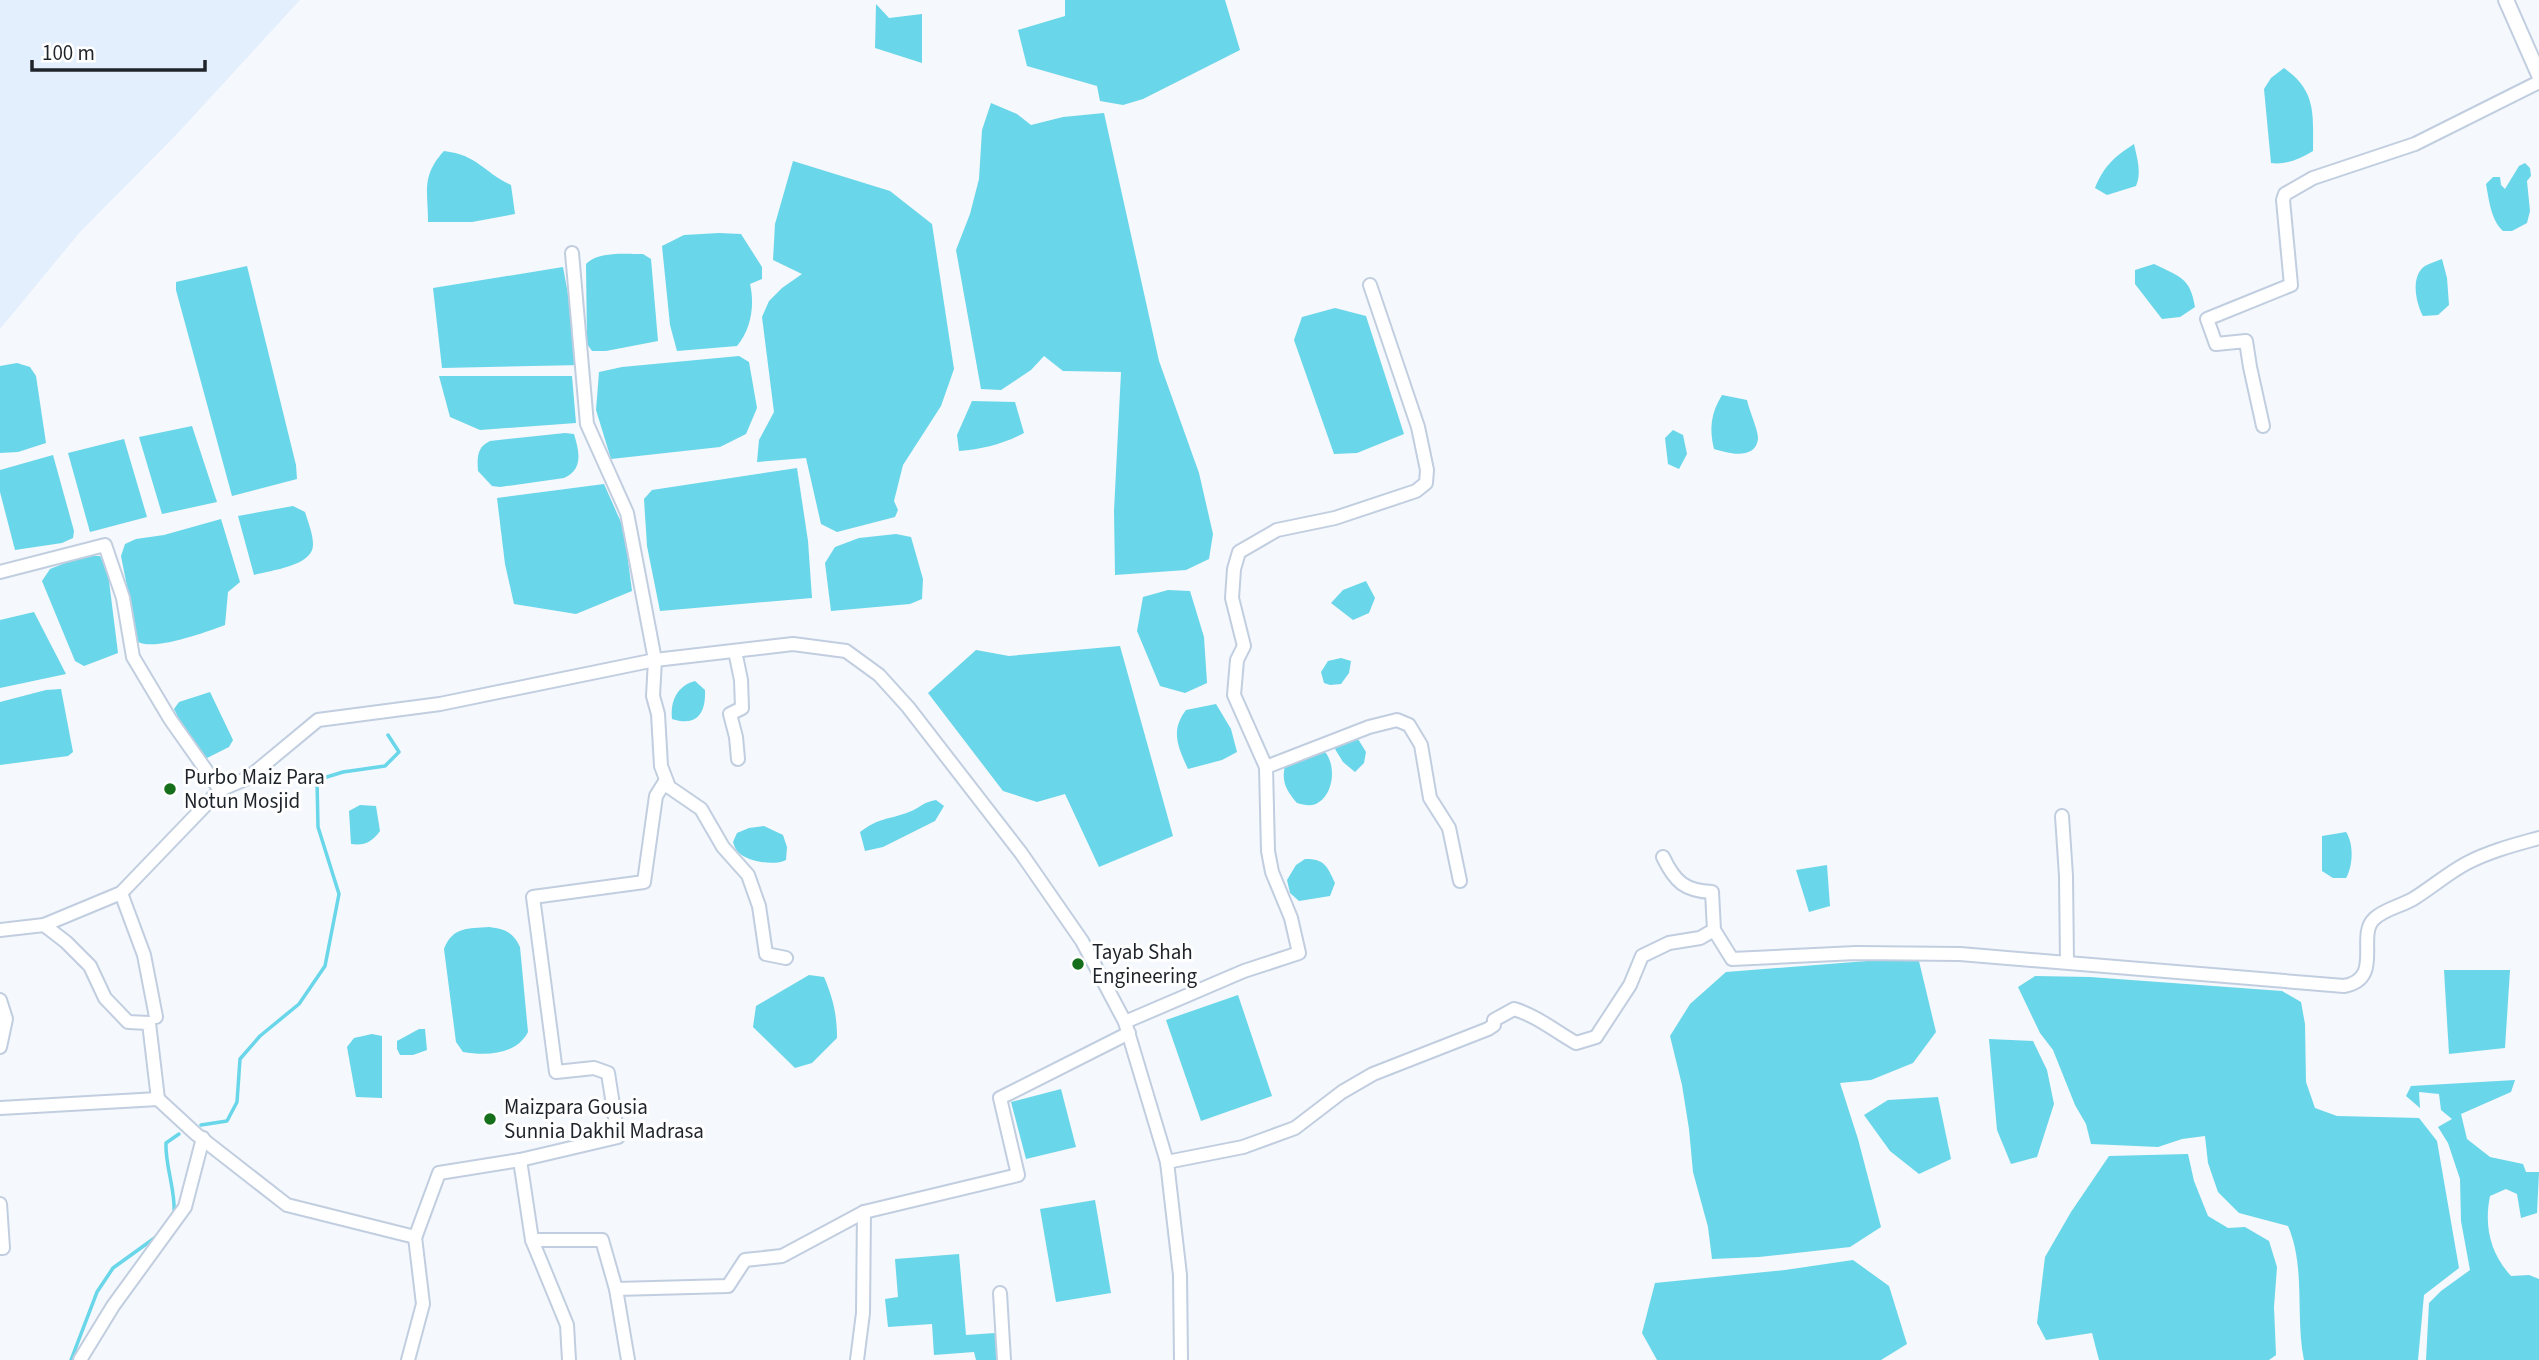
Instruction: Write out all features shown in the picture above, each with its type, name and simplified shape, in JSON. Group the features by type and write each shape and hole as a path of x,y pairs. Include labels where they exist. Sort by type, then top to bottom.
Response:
{"main road":[{"path":"2506,0 2539,75"}],"street":[{"path":"2263,426 2246,341 2216,345 2207,319 2291,285 2283,200 2285,194 2313,178 2415,144 2539,82"},
{"path":"572,253 587,424 627,513 655,660 653,696 661,766 669,787 701,809 723,847 748,875 759,906 766,954 786,958"},
{"path":"616,1289 729,1286 745,1260 782,1256 864,1212 1018,1175 1000,1098 1127,1028 1244,971 1299,953 1291,918 1272,872 1268,851 1266,767 1234,695 1237,660 1244,646 1232,598 1234,569 1239,552 1277,530 1335,518 1416,491 1426,483 1427,470 1418,427 1370,285"},
{"path":"0,572 105,545 123,598 133,657 170,719 220,790"},
{"path":"0,930 44,925 121,893 220,790 248,778 318,720 440,704 655,660 793,644 846,652 878,675 916,717 1021,853 1082,941 1127,1028 1167,1162 1180,1275 1181,1360"},
{"path":"735,651 741,680 742,708 730,714 738,759"},
{"path":"1266,767 1369,727 1397,720 1409,725 1421,745 1430,798 1449,828 1460,881"},
{"path":"408,1360 423,1304 415,1238 439,1173 520,1160 618,1138 608,1073 594,1068 556,1072 533,897 644,882 656,796 666,780"},
{"path":"2062,816 2067,962"},
{"path":"1663,858 1672,876 1693,891 1712,892 1714,930 1729,958 1735,960 1856,954 1947,954 2323,985 2354,984 2361,978 2368,959 2370,924 2375,917 2412,900 2466,864 2501,848 2539,838"},
{"path":"121,893 144,955 156,1017"},
{"path":"44,925 90,966 105,998 128,1023 149,1023 158,1099 203,1138 287,1205 415,1238"},
{"path":"1167,1162 1243,1147 1295,1128 1342,1092 1373,1074 1488,1029 1494,1025 1494,1020 1514,1009 1532,1014 1576,1043 1596,1037 1630,985 1642,956 1669,943 1700,938 1714,930"},
{"path":"0,1000 6,1019 0,1047"},
{"path":"0,1108 158,1099"},
{"path":"80,1360 113,1306 185,1207 203,1138"},
{"path":"520,1160 532,1240 567,1325 569,1360"},
{"path":"0,1204 3,1248 0,1248"},
{"path":"857,1360 863,1313 864,1212"},
{"path":"532,1240 602,1240 616,1289 628,1360"},
{"path":"1000,1293 1004,1360"}],"shaded area":[{"path":"0,0 300,0 176,135 80,232 0,329"}],"water":[{"path":"1065,0 1225,0 1240,50 1143,99 1123,105 1100,101 1097,86 1027,66 1018,30 1065,16"},
{"path":"876,4 889,18 922,14 922,63 875,48"},
{"path":"2284,68 2295,77 2308,95 2313,115 2313,151 2293,161 2271,163 2264,89 2271,78"},
{"path":"991,103 1017,114 1031,125 1063,117 1104,113 1159,361 1199,473 1213,534 1209,559 1186,570 1115,575 1114,511 1121,372 1063,371 1044,356 1031,370 1001,390 981,389 956,250 970,214 979,179 982,130"},
{"path":"2134,144 2139,171 2136,186 2107,195 2095,188 2110,163"},
{"path":"444,151 473,160 511,185 515,214 472,222 428,222 427,184 432,168"},
{"path":"793,161 890,191 932,224 954,369 941,406 903,465 894,501 898,510 895,517 837,532 821,524 806,458 757,462 759,440 774,412 762,317 769,301 802,274 773,260 775,224"},
{"path":"2525,163 2530,168 2531,176 2527,181 2530,211 2527,223 2512,231 2503,231 2493,216 2486,184 2493,177 2500,177 2501,185 2505,189 2519,166"},
{"path":"741,234 762,267 762,279 750,284 752,309 749,325 737,346 677,351 670,325 662,246 684,235"},
{"path":"643,254 651,259 658,341 592,351 587,344 586,264 605,255"},
{"path":"2442,259 2449,305 2438,315 2423,316 2418,304 2417,276 2425,266"},
{"path":"2154,264 2177,275 2187,284 2195,307 2180,317 2162,319 2135,284 2135,270"},
{"path":"247,266 296,465 297,479 232,496 176,282"},
{"path":"563,267 581,365 442,368 433,288"},
{"path":"1335,308 1366,316 1404,434 1357,453 1334,454 1294,340 1302,317"},
{"path":"739,356 749,362 757,408 746,434 720,447 611,459 596,410 599,372 622,367"},
{"path":"17,363 30,367 36,376 46,443 18,452 0,453 0,366"},
{"path":"439,376 572,376 576,423 480,430 450,417"},
{"path":"1722,395 1747,400 1758,439 1756,446 1746,453 1714,449 1712,421"},
{"path":"972,401 1015,402 1024,433 993,445 959,451 957,435"},
{"path":"192,426 217,502 162,514 139,437"},
{"path":"1673,430 1683,435 1687,454 1679,469 1668,464 1665,438"},
{"path":"574,434 578,459 575,470 564,478 500,487 492,486 478,471 479,453 482,446 490,441"},
{"path":"124,439 147,517 90,532 68,453"},
{"path":"53,455 74,531 73,538 62,543 15,550 0,492 0,470"},
{"path":"797,468 808,541 812,598 660,611 647,546 644,499 652,490"},
{"path":"604,484 624,529 632,591 576,614 514,604 505,564 497,498"},
{"path":"293,506 305,512 312,536 311,551 307,557 290,566 254,575 238,516"},
{"path":"221,519 240,582 228,592 225,625 168,642 138,642 121,556 125,544"},
{"path":"896,534 911,537 923,579 922,599 910,604 831,611 825,563 835,547 859,538"},
{"path":"83,556 100,556 108,573 118,653 84,666 75,661 42,581 50,569"},
{"path":"1366,581 1375,598 1369,613 1353,620 1331,603 1343,590"},
{"path":"1168,590 1190,591 1204,637 1207,683 1185,693 1160,686 1137,631 1143,597"},
{"path":"34,612 66,674 0,688 0,620"},
{"path":"1120,646 1173,836 1099,867 1065,794 1037,802 1003,791 928,693 976,650 1009,656"},
{"path":"1341,658 1351,661 1349,673 1341,684 1324,683 1321,672 1328,661"},
{"path":"695,681 705,690 702,711 688,721 672,719 672,706 679,690"},
{"path":"61,689 73,752 68,756 0,765 0,702 46,690"},
{"path":"210,692 233,740 229,747 205,759 188,737 174,709 179,702"},
{"path":"1216,704 1231,729 1237,752 1222,760 1188,769 1177,739 1181,718 1186,710"},
{"path":"1358,739 1366,752 1364,763 1355,772 1343,762 1335,749 1340,744"},
{"path":"1317,750 1325,752 1331,764 1332,778 1328,792 1317,804 1297,803 1286,786 1285,766"},
{"path":"936,800 944,806 935,821 883,847 865,851 860,832 879,821"},
{"path":"360,805 376,806 380,831 367,842 351,844 349,811"},
{"path":"764,826 783,835 787,847 786,860 775,863 761,862 736,850 733,842 737,833"},
{"path":"2346,832 2352,855 2350,867 2346,878 2333,878 2322,871 2322,836"},
{"path":"1305,859 1317,860 1327,868 1335,883 1330,896 1299,901 1290,893 1287,880 1296,865"},
{"path":"1827,865 1830,906 1809,912 1796,870"},
{"path":"489,927 508,932 520,947 528,1032 516,1045 500,1052 463,1052 456,1042 444,949 457,932"},
{"path":"1918,957 1936,1032 1913,1063 1871,1080 1840,1083 1881,1227 1850,1247 1712,1259 1708,1227 1693,1172 1682,1085 1670,1036 1690,1004 1726,972"},
{"path":"2444,970 2510,970 2505,1048 2449,1054"},
{"path":"809,975 824,977 834,1007 837,1038 812,1063 795,1068 753,1027 756,1006"},
{"path":"2035,976 2090,977 2282,991 2301,1002 2305,1024 2306,1082 2315,1108 2337,1116 2419,1118 2437,1141 2459,1268 2424,1295 2418,1360 2304,1360 2297,1258 2288,1226 2239,1213 2218,1192 2208,1163 2205,1136 2182,1139 2158,1147 2091,1144 2086,1124 2075,1105 2053,1050 2040,1033 2018,987"},
{"path":"1238,995 1272,1096 1201,1121 1166,1020"},
{"path":"419,1029 425,1029 427,1050 413,1055 400,1055 397,1041"},
{"path":"372,1034 382,1036 382,1098 356,1097 347,1047 354,1038"},
{"path":"1989,1039 2033,1041 2047,1070 2054,1104 2037,1157 2011,1164 1997,1130"},
{"path":"2515,1080 2511,1092 2461,1114 2467,1139 2490,1157 2523,1164 2526,1172 2539,1172 2537,1213 2521,1218 2517,1194 2506,1189 2490,1196 2488,1228 2498,1258 2511,1276 2529,1275 2539,1279 2539,1360 2426,1360 2429,1303 2470,1270 2461,1221 2460,1179 2448,1143 2438,1127 2452,1119 2441,1110 2439,1094 2419,1092 2420,1108 2406,1096 2411,1086"},
{"path":"1061,1089 1076,1147 1026,1159 1011,1102"},
{"path":"1938,1097 1951,1159 1919,1174 1890,1151 1864,1115 1888,1100"},
{"path":"2188,1154 2194,1181 2208,1216 2228,1228 2245,1227 2269,1241 2277,1267 2274,1307 2276,1355 2269,1360 2099,1360 2092,1333 2046,1340 2037,1323 2045,1257 2071,1212 2109,1156"},
{"path":"1095,1200 1111,1293 1056,1302 1040,1209"},
{"path":"959,1254 966,1335 995,1333 998,1360 976,1360 974,1352 934,1355 932,1324 888,1327 885,1299 898,1297 895,1259"},
{"path":"1853,1260 1889,1286 1907,1344 1881,1360 1657,1360 1642,1333 1655,1283"}],"waterway":[{"path":"201,1125 227,1121 237,1102 240,1059 260,1036 299,1004 325,966 339,894 318,827 317,780 343,772 385,766 399,752 388,735"},
{"path":"174,1214 166,1143 179,1134"},
{"path":"71,1360 97,1292 113,1268 156,1237"}],"place":[{"name":"Purbo Maiz Para Notun Mosjid","path":"170,789"},
{"name":"Tayab Shah Engineering","path":"1078,964"},
{"name":"Maizpara Gousia Sunnia Dakhil Madrasa","path":"490,1119"}]}
